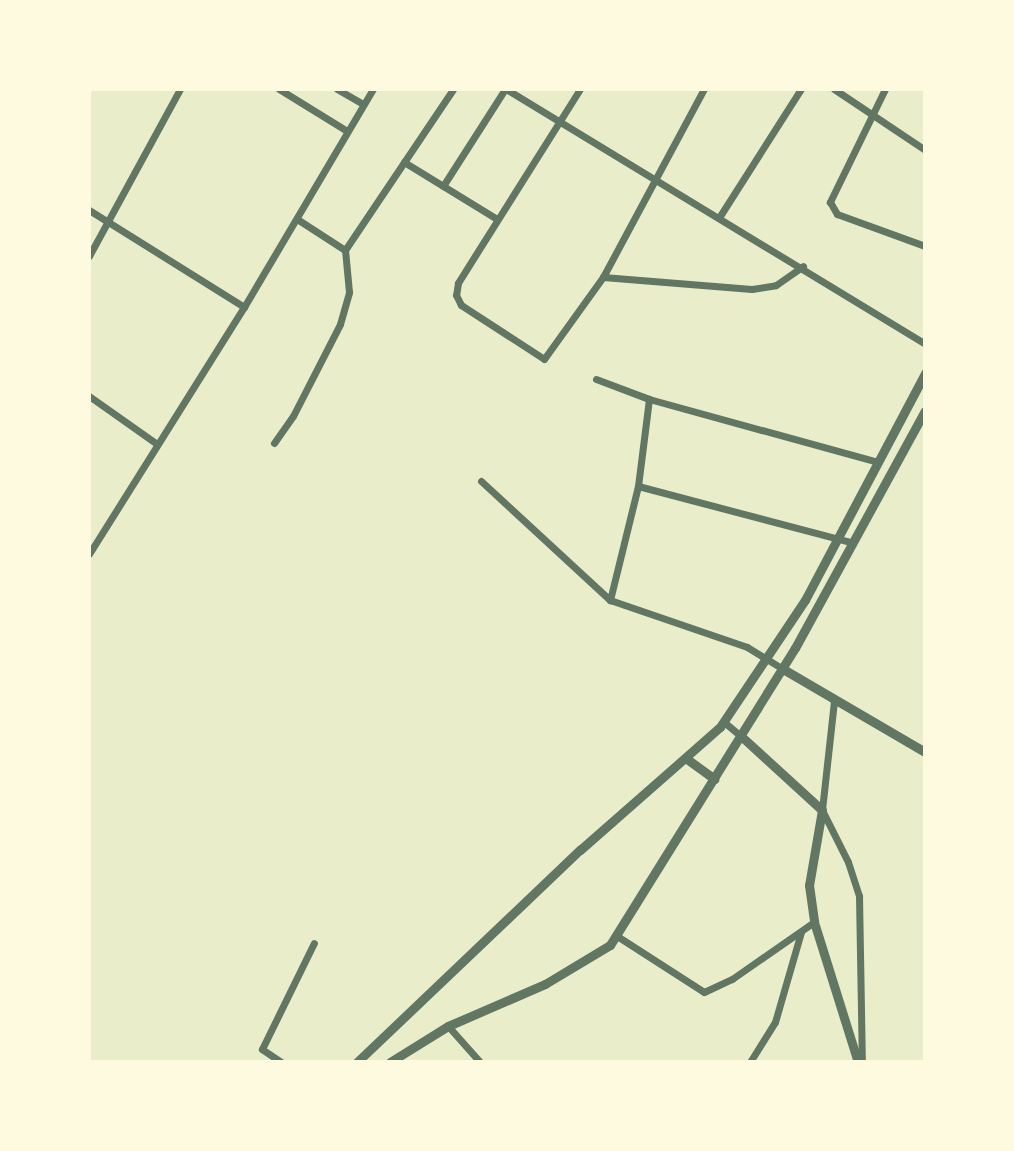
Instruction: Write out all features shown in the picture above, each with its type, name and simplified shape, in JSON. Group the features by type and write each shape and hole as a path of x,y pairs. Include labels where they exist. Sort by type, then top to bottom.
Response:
{"street":[{"path":"89,256 180,89"},
{"path":"279,89 347,131"},
{"path":"337,89 363,104"},
{"path":"89,554 157,444 209,368 373,89"},
{"path":"274,443 293,415 340,324 349,292 345,250 453,89"},
{"path":"443,186 505,89 803,266 925,344"},
{"path":"580,89 497,219 456,295 461,304 544,359 603,277 653,176 704,89"},
{"path":"720,216 801,89"},
{"path":"834,89 925,150"},
{"path":"885,89 830,202 837,214 925,246"},
{"path":"404,162 497,219"},
{"path":"89,211 244,307"},
{"path":"297,219 345,250"},
{"path":"603,277 752,289 776,285 803,266"},
{"path":"357,1062 580,850 687,759 724,722 805,600 925,373"},
{"path":"596,379 649,400 878,463"},
{"path":"89,396 157,444"},
{"path":"610,600 638,486 649,400"},
{"path":"390,1062 448,1026 545,984 591,957 617,936 783,669 925,411"},
{"path":"892,437 907,444"},
{"path":"481,481 610,600 768,657 834,701 925,752"},
{"path":"638,486 853,543"},
{"path":"805,600 818,607"},
{"path":"834,701 822,810 809,885 814,922 860,1062"},
{"path":"724,722 822,810 848,862 859,896 860,1062"},
{"path":"687,759 715,779"},
{"path":"617,936 704,992 732,979 814,922"},
{"path":"750,1062 775,1022 801,931"},
{"path":"281,1062 262,1049 314,943"},
{"path":"448,1026 480,1062"}]}
